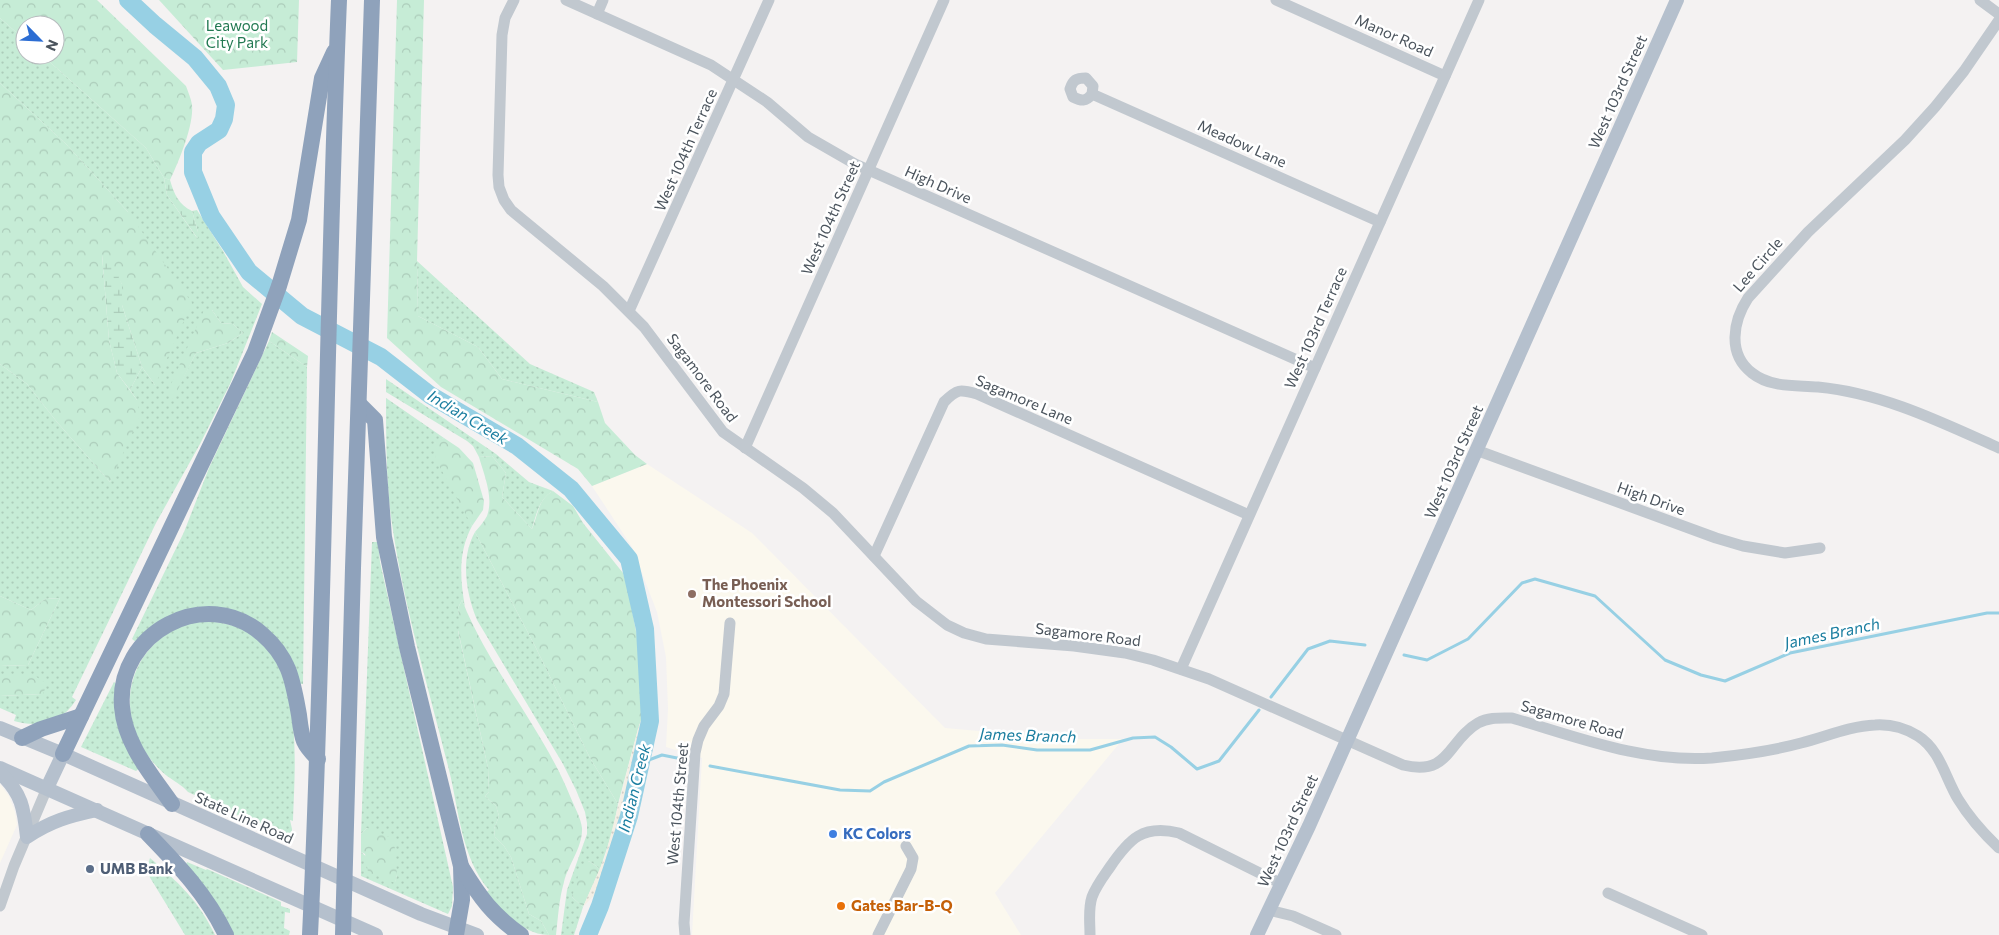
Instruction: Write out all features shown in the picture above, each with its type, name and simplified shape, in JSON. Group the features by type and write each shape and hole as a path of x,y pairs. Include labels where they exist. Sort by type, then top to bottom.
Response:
{"highway":[{"path":"310,935 318,759 326,377 339,0"},
{"path":"343,935 372,0"},
{"path":"63,754 255,352 279,286 299,220 322,78 337,46"},
{"path":"359,398 375,420 386,545 407,647 461,866 462,900 457,932"},
{"path":"172,804 134,747 124,722 122,701 127,671 139,648 155,632 175,620 194,616 224,616 242,622 268,639 279,653 291,675 304,740 318,759"},
{"path":"22,738 41,729 81,716"},
{"path":"148,834 199,888 213,909 226,935"},
{"path":"461,866 480,897 491,910 521,935"}],"main road":[{"name":"West 103rd Street","path":"1257,935 1347,740 1674,1"},
{"name":"State Line Road","path":"0,728 63,754 421,914 457,932 477,935"},
{"path":"47,788 63,754"},
{"path":"0,768 376,935"},
{"path":"0,773 13,787 22,802 27,837 52,821 97,810"}],"street":[{"name":"Sagamore Road","path":"514,0 504,18 502,35 498,174 499,187 504,200 511,210 604,286 629,311 644,327 715,424 723,432 803,488 833,513 916,601 947,625 986,638 1074,646 1124,653 1181,669 1209,679 1403,765 1412,767 1428,767 1442,760 1467,732 1478,724 1499,718 1512,718 1635,753 1658,757 1686,758 1711,758 1763,751 1866,726 1887,725 1906,729 1931,747 1940,761 1957,798 1970,817 1999,848"},
{"name":"High Drive","path":"566,0 711,65 767,102 808,137 834,153 1315,368"},
{"path":"597,14 603,0"},
{"name":"West 104th Terrace","path":"629,311 769,0"},
{"name":"West 104th Street","path":"745,448 944,0"},
{"name":"Manor Road","path":"1276,0 1445,76"},
{"name":"West 103rd Terrace","path":"1181,669 1479,0"},
{"path":"1980,0 1999,14"},
{"name":"Lee Circle","path":"1999,20 1964,71 1936,107 1808,232 1748,298 1740,309 1735,325 1735,344 1738,353 1752,373 1770,383 1858,393 1911,410 1999,448"},
{"name":"Meadow Lane","path":"1092,94 1380,222"},
{"name":"Sagamore Lane","path":"874,556 944,402 953,392 962,390 977,394 1250,515"},
{"name":"High Drive","path":"1476,450 1716,538 1785,553 1820,548"},
{"name":"West 104th Street","path":"685,935 684,923 695,753 704,726 719,706 724,694 730,623"},
{"path":"0,906 14,866 47,788"},
{"path":"1090,935 1089,914 1092,898 1098,884 1123,848 1131,840 1156,830 1179,833 1282,884"},
{"path":"878,935 911,869 913,858 906,846"},
{"path":"1608,893 1702,935"},
{"path":"1269,910 1293,916 1336,935"}],"shaded area":[{"path":"647,464 752,533 945,728 1069,739 1123,739 995,893 1021,935 692,935 702,758 666,747 668,709 666,657 657,612 632,547 592,486"},
{"path":"0,784 9,796 15,812 17,825 0,863"}],"green space":[{"path":"0,0 97,0 186,86 192,105 191,122 170,180 164,178 146,148 53,65 65,65 65,15 15,15 15,31 0,18"},
{"name":"Leawood City Park","path":"159,0 299,0 297,62 223,70"},
{"path":"397,0 424,0 417,261 418,316 478,347 502,379 598,402 605,423 635,455 647,464 592,486 578,469 441,387 387,338"},
{"path":"0,18 15,31 15,65 53,65 146,148 164,178 167,195 197,238 198,232 192,211 197,210 243,287 262,304 230,384 200,444 156,523 72,697 76,700 57,719 32,724 14,721 16,715 0,708 0,696 42,694 34,676 0,676 0,666 28,665 60,598 45,599 31,610 0,596 0,364 27,384 57,422 110,482 137,400 130,390 142,367 155,385 128,212 66,144 0,83","holes":["212,310 221,323 233,324 243,333 228,343 196,353 172,399"]},
{"path":"0,83 66,144 128,212 192,303 155,385 142,367 122,305 122,284 102,255 109,340 117,373 137,400 140,416 110,482 57,422 27,384 0,364"},
{"path":"164,178 170,180 178,198 184,206 192,211 198,239 167,195"},
{"path":"102,254 114,268 122,284 122,305 142,367 130,390 117,373 109,340"},
{"path":"417,261 530,364 594,392 598,402 502,379 478,347 418,316"},
{"path":"204,310 212,310 221,323 233,324 243,333 228,343 196,353 173,399 168,391"},
{"path":"272,332 308,356 307,367 269,341"},
{"path":"269,341 307,367 303,684 300,684 292,667 223,611 136,642 132,639 184,532 209,468"},
{"path":"386,379 496,454 529,482 553,491 541,503 532,529 502,497 506,473 492,456 479,457 473,446 467,441 386,392"},
{"path":"386,398 444,438 435,442 472,526 467,536 462,556 461,576 465,607 462,600 458,608 461,629 458,631 488,768 489,792 485,796 496,806 499,816 494,829 495,837 511,857 529,914 541,921 549,935 530,931 522,926 506,914 485,893 489,890 472,863 462,833 449,770 414,636 394,534 389,500"},
{"path":"444,438 459,448 473,463 484,501 483,510 472,526 436,460 435,441"},
{"path":"492,456 506,473 502,497 532,529 541,503 553,491 573,506 583,523 623,573 644,672 646,706 618,804 590,758 535,646 475,532 487,516 489,509 489,494 479,457"},
{"path":"475,532 535,646 590,758 618,804 613,830 600,869 589,861 572,897 583,907 574,935 561,935 567,890 587,834 585,812 563,764 477,620 473,610 466,576 466,565 470,542"},
{"path":"372,542 378,542 380,562 453,887 452,906 448,914 361,876 361,852 395,882 397,875 367,828 361,834"},
{"path":"0,596 31,610 45,599 60,598 28,665 0,666"},
{"path":"462,600 486,650 545,746 580,820 582,835 562,888 556,935 549,935 541,921 529,914 511,857 495,837 494,829 499,816 496,806 485,796 489,792 488,768 458,630 460,629 458,608"},
{"path":"193,622 216,622 246,631 267,648 281,672 290,701 294,732 293,821 290,820 292,844 246,819 188,792 157,767 138,739 130,709 130,694 139,664 148,651 165,634 177,627"},
{"path":"0,676 35,676 47,684 43,694 0,696"},
{"path":"114,682 118,685 140,768 136,771 81,747"},
{"path":"367,828 394,839 397,875 395,883 368,872 365,854 361,852 361,834"},
{"path":"150,858 195,902 215,935 185,935 146,871"},
{"path":"589,861 600,869 583,907 572,897 579,873"},
{"path":"187,862 281,902 281,906 290,909 290,913 285,912 284,928 290,931 289,935 233,935 186,865"}],"sand":[{"path":"646,706 645,736 611,865 598,891 583,907 605,857 638,729"}],"waterway":[{"name":"Indian Creek","path":"128,0 195,58 218,86 226,105 224,119 219,130 199,143 193,152 193,172 211,216 249,272 302,316 381,357 430,395 517,446 571,489 629,559 645,629 650,721 629,816 600,906 588,935"},
{"name":"James Branch","path":"1404,655 1427,660 1468,639 1522,583 1535,579 1595,596 1665,660 1701,675 1725,681 1790,653 1987,613 1999,613"},
{"name":"James Branch","path":"1271,697 1308,649 1330,641 1365,645"},
{"name":"James Branch","path":"710,766 840,790 870,791 884,782 969,746 1002,745 1037,750 1090,750 1133,738 1155,737 1171,747 1197,769 1219,761 1259,710"},
{"name":"James Branch","path":"641,763 662,755 682,759"}],"place":[{"name":"The Phoenix Montessori School","path":"692,594"},
{"name":"KC Colors","path":"833,834"},
{"name":"UMB Bank","path":"90,869"},
{"name":"Gates Bar-B-Q","path":"841,906"}]}
